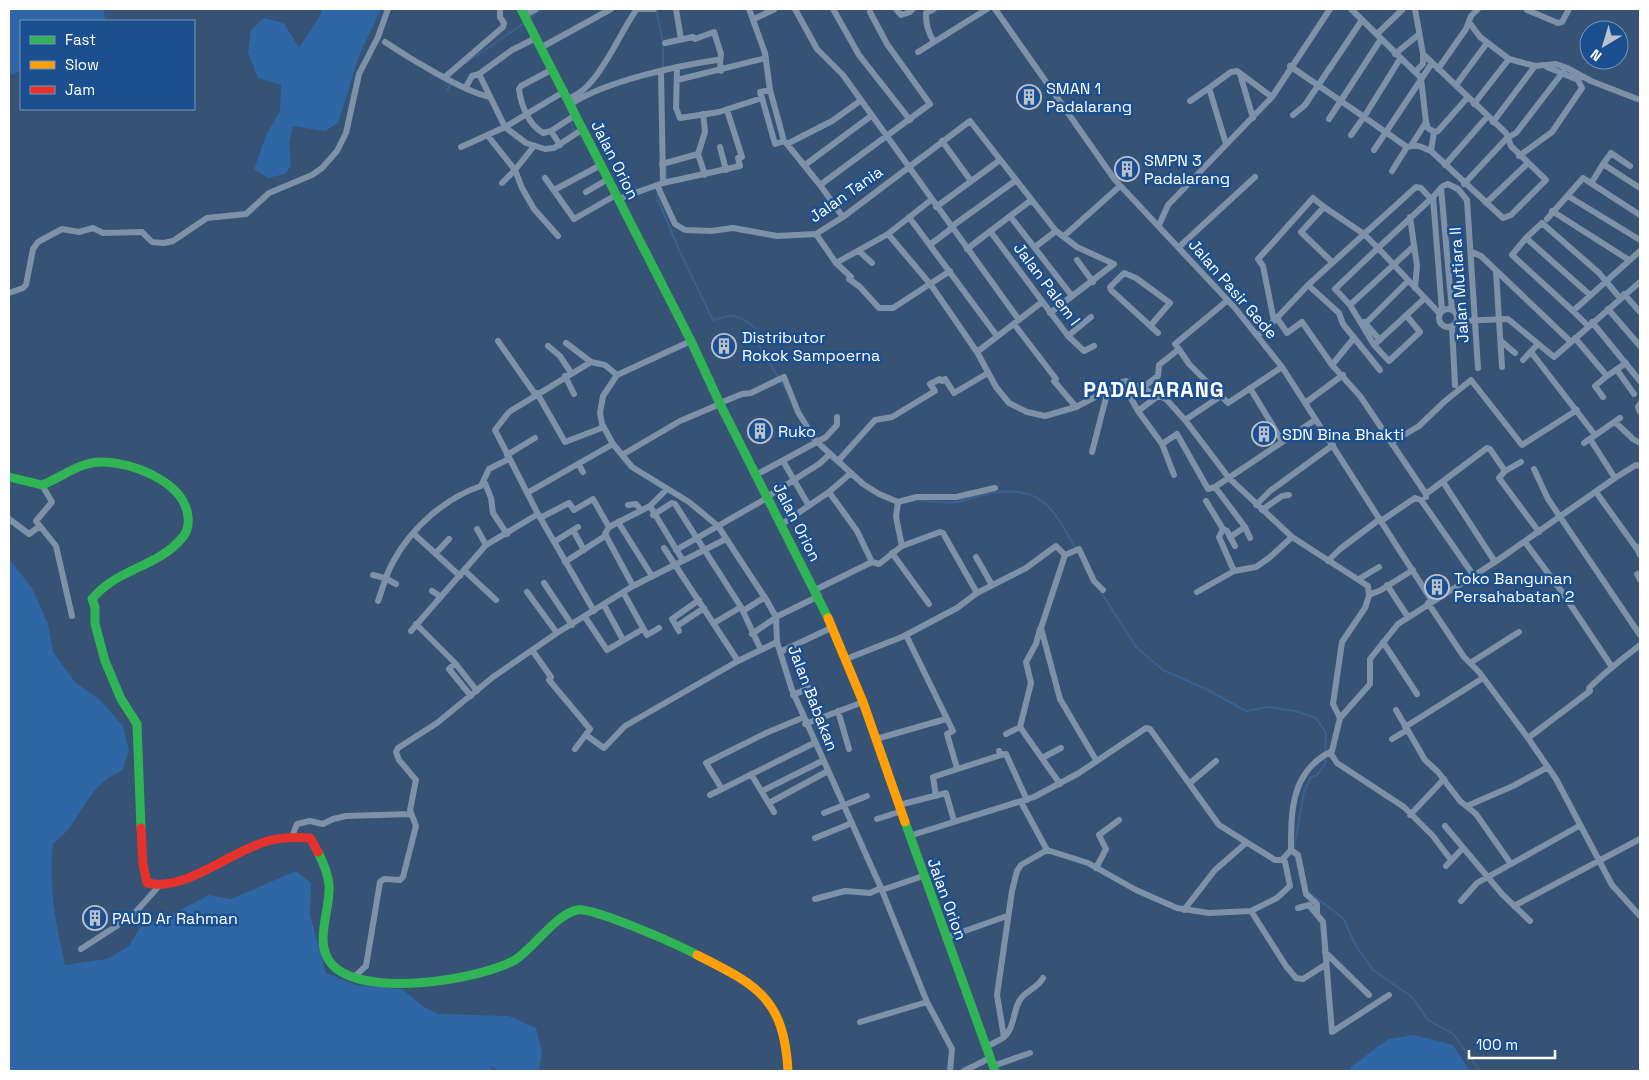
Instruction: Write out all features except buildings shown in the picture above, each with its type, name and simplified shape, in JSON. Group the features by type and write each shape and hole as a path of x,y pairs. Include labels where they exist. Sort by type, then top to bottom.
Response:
{"main road":[{"name":"Jalan Orion","path":"525,15 569,99 574,116 584,129 691,341 720,404 817,593 863,702 945,938 993,1065"},
{"path":"9,477 42,485 84,464 109,462 135,469 168,484 179,494 188,514 188,528 176,544 105,584 92,598 95,607 95,624 105,661 121,699 137,724 145,877 150,885 159,886 187,878 267,839 293,834 310,838 318,850 328,883 324,926 326,953 330,963 337,970 352,978 431,983 507,964 546,936 565,916 578,910 659,936 747,980 764,996 778,1019 786,1040 788,1071"}],"street":[{"path":"9,293 20,290 26,285 33,249 38,242 60,230 79,232 93,228 103,233 142,232 150,241 164,243 179,237 208,218 246,214 269,193 317,172 337,151 343,139 359,74 378,37 388,9"},
{"path":"446,77 503,27 504,23 500,18 500,9"},
{"path":"525,15 536,9"},
{"path":"542,47 610,9"},
{"path":"569,99 590,83 637,9 654,9"},
{"path":"676,9 681,39"},
{"path":"749,9 766,58 770,90 785,143 805,165 842,217"},
{"path":"754,19 775,9"},
{"path":"795,9 817,49 833,63 887,137 952,227 1056,378 1054,381 1076,407"},
{"path":"832,9 859,55 910,120"},
{"path":"896,9 902,15 913,9"},
{"path":"934,9 926,13 927,30 934,42"},
{"path":"918,52 987,9"},
{"name":"Jalan Pasir Gede","path":"995,9 1120,186 1228,300 1282,367 1381,520 1430,602 1470,663 1528,738 1556,779 1598,862 1612,885 1640,916"},
{"path":"1159,225 1168,204 1272,98 1290,66 1330,9"},
{"path":"1352,9 1421,78 1426,122 1428,128 1434,132"},
{"path":"1329,119 1379,37 1401,9"},
{"path":"1415,72 1423,64 1416,9"},
{"path":"1438,69 1471,16 1478,9"},
{"path":"1527,10 1558,23 1562,22 1570,9"},
{"path":"820,185 930,104 887,44 870,12"},
{"path":"1293,115 1305,105 1317,84 1362,20"},
{"path":"1469,22 1487,43 1509,60 1535,66 1556,64 1591,81 1640,100"},
{"path":"665,42 693,37 695,39 714,32 722,57 720,62 721,71"},
{"path":"1351,135 1364,117 1398,56 1418,35"},
{"path":"466,87 470,78 479,74 512,50 537,37"},
{"path":"385,42 446,77 490,97"},
{"path":"1456,85 1487,43"},
{"path":"1290,66 1409,146 1419,146 1431,151 1464,184 1503,218 1511,215 1546,180 1519,156 1506,134 1423,54"},
{"path":"677,80 721,71 766,58"},
{"path":"1474,104 1509,60"},
{"path":"461,147 488,136 526,114 569,99 663,71 713,61 720,62"},
{"path":"1374,150 1432,63"},
{"path":"1493,122 1535,66"},
{"path":"1519,156 1552,132 1582,88 1581,82 1563,72 1543,66"},
{"path":"553,69 519,89 520,100 526,114 538,130 543,133 551,132 574,116"},
{"path":"677,69 676,108 680,118 726,110 762,98"},
{"name":"Jalan Tania","path":"663,71 665,164 662,195 675,224 685,230 711,231 732,228 782,236 816,234 842,217 970,121 1000,160"},
{"path":"1190,101 1231,72 1237,71 1272,98"},
{"path":"1464,184 1507,138 1516,134 1563,72"},
{"path":"479,74 505,127 534,146 549,149 560,145 584,129"},
{"path":"1240,74 1253,118"},
{"path":"1209,88 1226,144"},
{"path":"770,90 760,92 775,144 785,143 832,121 860,101"},
{"path":"1434,132 1440,129 1468,97"},
{"path":"545,178 574,218 617,197 740,166 738,158 742,156 726,110"},
{"path":"703,114 705,132 698,154 705,175"},
{"path":"805,165 871,116"},
{"path":"1444,165 1487,117"},
{"path":"1392,171 1426,122"},
{"path":"551,132 560,145"},
{"path":"1431,151 1434,132"},
{"path":"488,136 515,170 527,198 558,236"},
{"path":"942,141 971,181"},
{"path":"502,183 534,146"},
{"path":"720,148 726,170"},
{"path":"1592,182 1611,153 1630,166"},
{"path":"665,164 698,154"},
{"path":"936,207 1000,160 1014,181 1056,231 1077,248 1112,266 1120,277"},
{"path":"1486,203 1527,164"},
{"path":"1603,164 1640,188"},
{"path":"554,190 601,165"},
{"path":"1178,247 1255,177"},
{"path":"586,192 608,179"},
{"path":"1547,220 1552,211 1582,179 1592,182 1640,215"},
{"path":"931,244 1014,181"},
{"name":"Jalan Mutiara II","path":"1441,188 1446,184 1452,185 1467,200 1472,252 1478,368"},
{"path":"1064,236 1120,186"},
{"path":"1258,335 1332,262 1416,187 1432,198 1441,325 1452,327"},
{"path":"1406,314 1420,330 1419,335 1390,361 1374,345 1359,324 1350,305 1335,289 1441,188"},
{"path":"1441,188 1452,310 1458,316 1458,321"},
{"path":"1568,196 1640,240"},
{"path":"1426,494 1392,442 1343,375 1332,365 1302,322 1287,333 1275,320 1264,266 1258,259 1265,254 1312,198 1364,234 1441,313"},
{"path":"836,263 888,234 932,200"},
{"path":"967,249 1030,201"},
{"path":"1324,207 1301,232 1332,262"},
{"path":"1552,211 1629,260"},
{"path":"1010,216 1072,296"},
{"path":"908,217 931,244 997,336"},
{"path":"1410,217 1417,266 1415,288"},
{"path":"1639,378 1590,324 1573,311 1512,253 1542,223 1640,312"},
{"path":"1035,247 1056,231"},
{"name":"Jalan Palem I","path":"990,232 1068,336 1084,350 1087,351 1094,346"},
{"path":"816,234 836,263 851,277 849,279 860,287 879,308 893,308 950,272"},
{"path":"888,234 931,285 977,352 988,373 1007,401 1027,412 1045,416 1076,407 1126,381 1166,399 1185,420 1229,478 1256,505 1292,537 1368,586 1369,595 1365,608 1342,642 1333,704 1340,718"},
{"path":"1526,238 1590,295"},
{"path":"1350,305 1414,246"},
{"path":"859,251 872,263"},
{"path":"1573,311 1640,251"},
{"path":"1472,252 1481,256 1496,272 1573,340 1607,376"},
{"path":"1077,260 1093,282"},
{"path":"1050,313 1112,266"},
{"path":"1496,272 1502,368"},
{"path":"1151,325 1170,303 1127,273 1110,287 1111,290 1158,333"},
{"path":"1365,324 1408,281"},
{"path":"1455,385 1452,327 1458,321 1508,319 1554,357 1640,282"},
{"path":"1308,285 1335,308 1342,318 1343,324 1380,370"},
{"path":"1374,345 1425,298"},
{"path":"1228,300 1176,344 1189,364 1228,403 1282,367"},
{"path":"977,352 1042,302"},
{"path":"1608,309 1640,346"},
{"path":"1441,313 1452,310"},
{"path":"1068,336 1090,316"},
{"path":"1357,317 1380,340"},
{"path":"1332,365 1354,338"},
{"path":"498,341 536,394 565,442 604,427"},
{"path":"566,343 591,362 605,365 617,375 691,341"},
{"path":"1501,341 1515,353"},
{"path":"1523,360 1538,344"},
{"path":"548,346 560,356 574,394"},
{"path":"1142,388 1158,376 1159,365 1179,349"},
{"path":"1531,352 1577,410 1590,439 1615,478"},
{"path":"591,362 568,374 509,412 497,425 495,431 539,516 594,611"},
{"path":"1603,397 1595,386 1626,363"},
{"path":"1617,370 1634,394"},
{"path":"838,461 875,420 892,417 935,391 930,384 935,381 945,379 954,393 988,373"},
{"name":"Jalan Babakan","path":"617,375 607,388 602,400 600,413 604,427 613,444 632,466 666,490 689,502 718,526 778,616 776,642 781,651 795,694 814,743 881,889 927,1002 952,1049 950,1071"},
{"path":"1305,403 1343,375"},
{"path":"622,454 680,421 742,394 751,393 784,377 798,412 815,444 828,456 838,461 850,474 879,494 898,503 917,497 956,497 995,488"},
{"path":"1392,442 1419,426 1471,380 1522,445 1577,410"},
{"path":"1122,382 1138,411 1162,444 1174,475"},
{"path":"1250,388 1282,441"},
{"path":"1092,452 1108,390"},
{"path":"1138,411 1158,396"},
{"path":"1185,420 1221,396"},
{"path":"1640,404 1638,408 1640,412"},
{"path":"756,475 815,444 833,431 837,425 837,417"},
{"path":"1162,444 1176,434 1208,489 1229,478 1315,420"},
{"path":"1590,439 1618,420 1633,439 1640,443"},
{"path":"507,534 493,513 491,498 485,483 489,469 534,438"},
{"path":"527,493 613,444"},
{"path":"1256,505 1270,491 1333,445"},
{"path":"1421,500 1427,496 1426,494 1489,447 1505,471"},
{"path":"676,550 767,497 828,456"},
{"path":"783,461 809,506"},
{"path":"1521,462 1505,471 1498,478 1540,532"},
{"path":"910,836 1024,801 1060,784 1142,728 1150,729 1219,826 1275,860 1282,860 1291,850 1295,798 1302,776 1334,746 1340,718 1370,684 1370,659 1384,642 1390,631 1430,602 1474,576 1561,518 1615,478 1639,464"},
{"path":"579,465 583,472"},
{"path":"1534,469 1541,488 1640,635"},
{"path":"782,524 829,492 850,474"},
{"path":"1442,482 1495,562"},
{"path":"378,601 385,578 397,555 414,534 444,504 485,483"},
{"path":"42,485 52,502 36,519 56,546 72,616"},
{"path":"1215,487 1245,528 1250,538"},
{"path":"565,562 605,536 609,527 650,506 666,490"},
{"path":"829,492 857,531 872,562 878,564 902,546 941,532 977,593"},
{"path":"1596,492 1639,550"},
{"path":"1262,510 1282,496 1290,495"},
{"path":"1328,561 1366,532 1365,529 1415,498 1421,500 1474,576"},
{"path":"411,631 486,545 539,516 569,503 574,510 593,499 609,527"},
{"path":"1206,501 1223,529 1227,530 1235,546"},
{"path":"653,514 674,503 742,609 761,650"},
{"path":"898,503 896,517 902,546"},
{"path":"628,506 636,504 641,510"},
{"path":"650,506 653,514 682,559"},
{"path":"9,519 29,534 40,526"},
{"path":"618,522 652,576"},
{"path":"1230,537 1245,528"},
{"path":"476,529 486,545"},
{"path":"554,542 575,529 584,550"},
{"path":"1223,529 1219,537 1234,571"},
{"path":"414,534 460,576"},
{"path":"605,536 633,586"},
{"path":"1198,592 1234,571 1256,567 1292,537"},
{"path":"352,978 366,966 380,882 384,879 400,880 403,877 416,826 410,814 416,780 399,760 396,752 398,748 437,723 557,633 633,586 682,559 726,538"},
{"path":"436,553 449,539"},
{"path":"1525,542 1562,592 1612,667"},
{"path":"846,659 906,635 957,608 977,593 1026,568 1056,546 1065,554"},
{"path":"664,548 738,661"},
{"path":"1065,554 1077,550 1094,581 1103,590"},
{"path":"892,553 929,604"},
{"path":"1006,734 1020,727 1031,683 1026,662 1036,644 1065,554"},
{"path":"976,557 992,586"},
{"path":"752,634 778,616 872,562"},
{"path":"1359,579 1379,567"},
{"path":"1369,595 1412,570"},
{"path":"465,571 496,600"},
{"path":"1640,572 1637,574 1640,580"},
{"path":"373,575 385,578 396,584"},
{"path":"544,583 572,625"},
{"path":"1387,585 1408,617"},
{"path":"432,591 441,597"},
{"path":"527,592 557,633"},
{"path":"623,592 647,636 659,628"},
{"path":"714,623 765,597"},
{"path":"699,600 672,618 678,628 704,608"},
{"path":"604,605 622,638"},
{"path":"585,617 607,650 643,629"},
{"path":"416,624 478,691"},
{"path":"781,651 832,627"},
{"path":"1041,628 1060,699 1096,760"},
{"path":"1470,663 1519,632"},
{"path":"906,635 953,731 947,734 958,768"},
{"path":"586,735 604,748 625,726 738,661 776,642"},
{"path":"1384,642 1417,694"},
{"path":"1528,738 1590,691 1589,688 1612,667 1640,646"},
{"path":"532,650 552,676 549,680 590,729 575,749"},
{"path":"454,663 449,669 471,696"},
{"path":"1392,739 1483,678"},
{"path":"795,694 809,688"},
{"path":"722,788 706,763 766,733 806,722 863,702"},
{"path":"1396,710 1425,760 1444,779 1460,801 1476,814 1511,864"},
{"path":"838,711 849,750"},
{"path":"876,739 946,719"},
{"path":"1020,727 1060,784"},
{"path":"710,795 814,743"},
{"path":"1042,758 1061,748"},
{"path":"936,796 933,777 1000,753 1006,754 1024,801 1047,850"},
{"path":"1326,754 1404,808 1433,836 1452,860"},
{"path":"762,791 822,761"},
{"path":"1190,783 1216,761"},
{"path":"1467,806 1513,786 1548,767"},
{"path":"769,803 828,771"},
{"path":"751,774 774,812"},
{"path":"1410,815 1444,779"},
{"path":"877,819 900,808 946,793 954,821"},
{"path":"824,814 867,796"},
{"path":"293,834 297,824 310,822 323,824 346,816 410,814"},
{"path":"1096,868 1106,850 1099,835 1119,820"},
{"path":"815,838 852,823"},
{"path":"1445,826 1514,906 1530,920"},
{"path":"1462,900 1478,883 1580,826"},
{"path":"1514,906 1640,840"},
{"path":"1184,910 1215,870 1246,843"},
{"path":"1446,866 1463,848"},
{"path":"1004,1037 997,995 1007,916 1017,871 1021,865 1047,850 1080,860 1157,900 1184,910 1209,913 1251,911 1277,898 1290,886 1285,862 1282,860"},
{"path":"1291,850 1298,855 1303,885 1306,894 1317,904 1317,912"},
{"path":"815,899 844,891 870,893 923,876"},
{"path":"81,950 132,916 159,886"},
{"path":"1298,908 1306,904 1317,912 1323,922 1325,965 1333,1033 1389,995"},
{"path":"1251,911 1286,966 1296,978 1303,979 1325,965"},
{"path":"945,938 1007,916"},
{"path":"1325,952 1369,996"},
{"path":"986,1047 1004,1037 1024,995 1040,985 1044,978"},
{"path":"860,1022 881,1018 927,1002"},
{"path":"964,1071 993,1065 1030,1052"}],"shaded area":[{"path":"9,9 104,9 105,20 20,20 20,71 9,75"},
{"path":"321,9 381,9 359,56 338,123 325,131 293,126 289,143 291,166 285,174 268,178 254,169 267,133 280,111 281,85 258,78 248,53 251,30 264,18 284,23 299,48 321,14"},
{"path":"9,559 32,588 48,624 53,652 75,682 100,700 123,726 129,751 122,771 113,775 98,787 68,830 53,844 52,889 65,965 107,959 129,946 141,926 169,916 209,895 231,899 296,871 311,883 310,915 326,973 356,985 402,989 424,1007 439,1014 509,1016 536,1028 542,1052 539,1071 498,1071 492,1066 491,1071 9,1071"},
{"path":"1414,1035 1453,1045 1470,1071 1351,1071 1351,1067 1388,1039"}],"waterway":[{"path":"529,18 542,9"},
{"path":"656,10 663,42 663,67"},
{"path":"466,63 524,23"},
{"path":"594,82 602,72"},
{"path":"447,91 452,81 451,75"},
{"path":"571,120 574,133"},
{"path":"507,132 515,139"},
{"path":"666,164 667,179"},
{"path":"658,193 657,197 679,250 713,320 733,316 747,322 756,329 763,342 759,346 788,393"},
{"path":"829,457 839,466"},
{"path":"918,500 952,503 987,494 1005,492 1019,492 1032,495 1051,509 1075,548"},
{"path":"1101,592 1136,647 1163,670 1206,689 1246,711 1269,707 1295,711 1316,718 1326,733 1325,754"},
{"path":"1294,849 1304,792 1310,778 1317,775 1325,764 1325,759"},
{"path":"1295,856 1301,883"},
{"path":"1307,891 1343,918 1356,946 1373,970 1412,997 1428,1020 1453,1034 1480,1071"}],"traffic: fast":[{"path":"521,9 691,341 720,404 828,618"},
{"path":"9,477 42,485 85,464 114,463 142,470 155,476 178,494 185,505 188,522 182,538 161,556 113,581 92,599 95,607 95,624 105,661 121,699 137,724 141,828"},
{"path":"905,822 995,1071"},
{"path":"318,852 329,885 323,935 325,954 330,962 345,974 366,981 419,983 475,974 498,967 522,955 561,918 577,910 600,914 617,920 697,955"}],"traffic: slow":[{"path":"828,618 863,702 905,822"},
{"path":"697,955 736,976 764,997 781,1026 788,1071"}],"traffic: jam":[{"path":"141,828 143,864 147,883 177,882 208,869 253,846 279,839 294,837 310,838 318,852"}],"place":[{"name":"SMAN 1 Padalarang","path":"1029,97"},
{"name":"SMPN 3 Padalarang","path":"1127,169"},
{"name":"Distributor Rokok Sampoerna","path":"724,346"},
{"name":"Ruko","path":"760,431"},
{"name":"SDN Bina Bhakti","path":"1264,434"},
{"name":"Toko Bangunan Persahabatan 2","path":"1437,587"},
{"name":"PAUD Ar Rahman","path":"95,918"}],"district":[{"name":"PADALARANG","path":"1154,389"}]}
